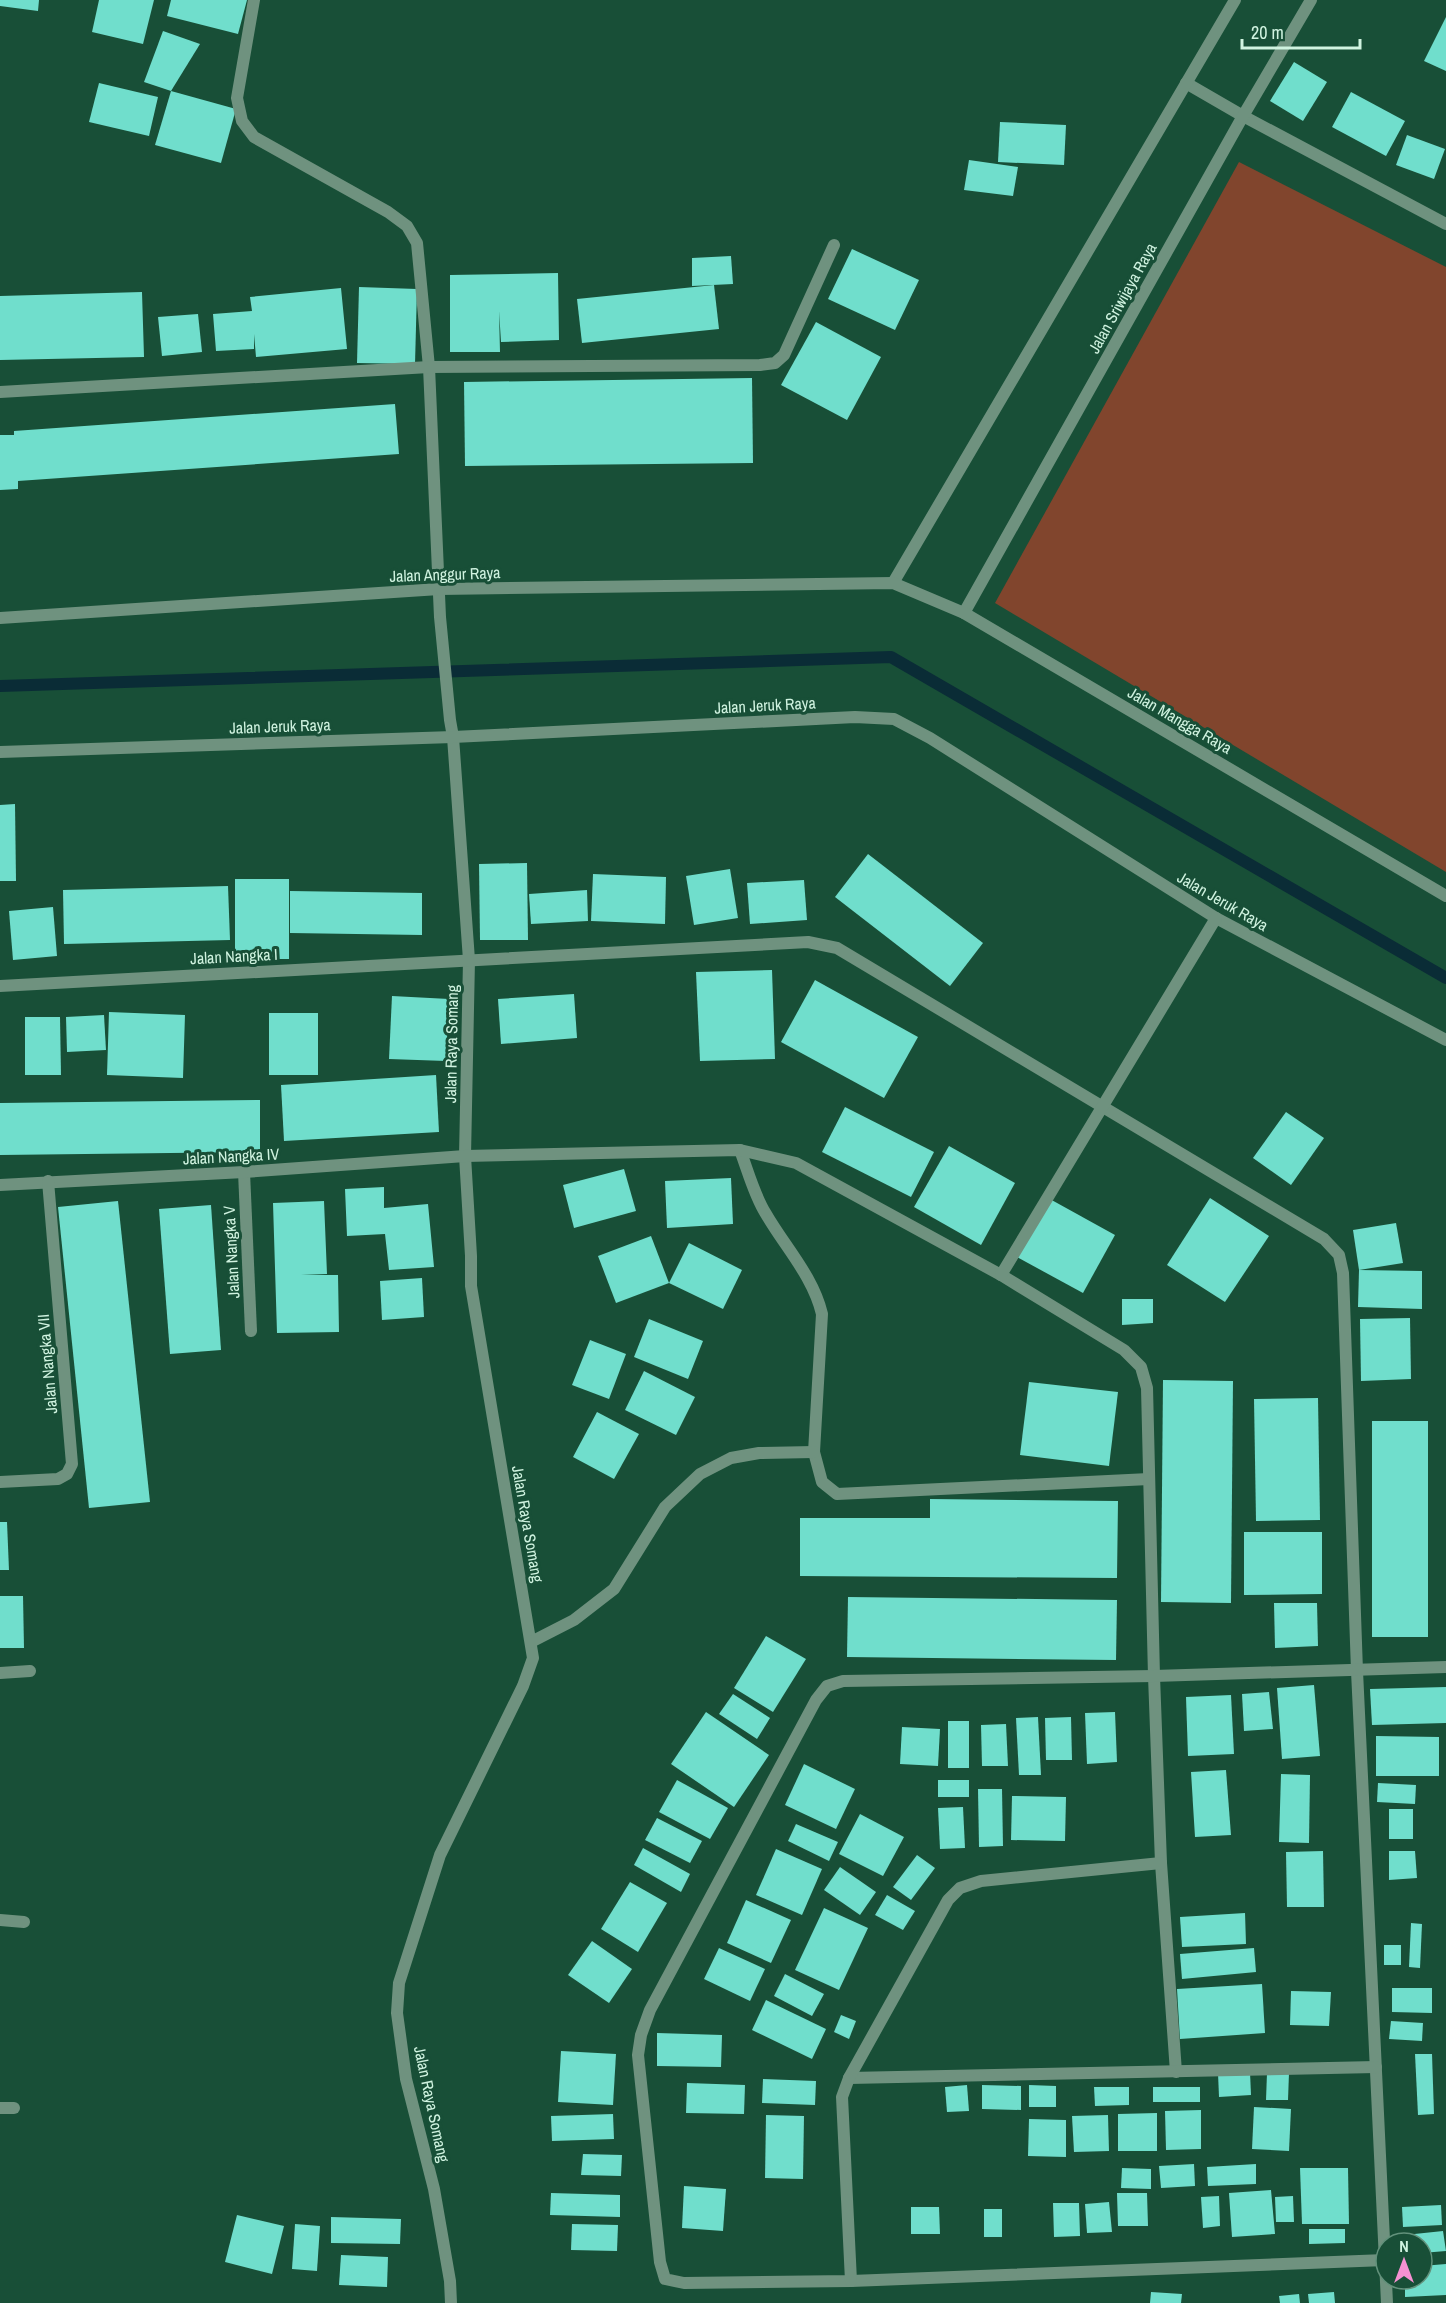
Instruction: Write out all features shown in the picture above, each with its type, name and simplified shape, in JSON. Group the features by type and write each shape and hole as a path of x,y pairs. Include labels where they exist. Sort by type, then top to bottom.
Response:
{"street":[{"name":"Jalan Raya Somang","path":"254,0 237,98 242,121 254,136 407,225 417,243 429,367 440,617 453,737 469,960 465,1156 471,1286 533,1658 523,1686 440,1855 399,1983 398,2013 406,2079 434,2189 450,2281 451,2303"},
{"path":"893,583 1234,0"},
{"name":"Jalan Sriwijaya Raya","path":"964,612 1243,116 1311,0"},
{"path":"1186,83 1243,116 1446,224"},
{"path":"0,392 429,367 760,365 775,363 784,355 834,245"},
{"name":"Jalan Anggur Raya","path":"0,618 439,590 893,583"},
{"name":"Jalan Mangga Raya","path":"893,583 964,612 1446,896"},
{"name":"Jalan Jeruk Raya","path":"0,752 453,737 855,717 894,719 930,738 1216,918 1446,1040"},
{"path":"1001,1275 1216,918"},
{"name":"Jalan Nangka I","path":"0,986 808,942 837,948 1323,1239 1339,1255 1343,1273 1357,1671 1384,2231"},
{"path":"740,1150 764,1212 810,1281 818,1297 822,1314 814,1452 822,1482 837,1494 1149,1479"},
{"name":"Jalan Nangka IV","path":"0,1185 244,1172 465,1156 740,1150 796,1163 1001,1275 1124,1350 1141,1367 1147,1389 1161,1863 1176,2072"},
{"name":"Jalan Nangka V","path":"244,1172 251,1331"},
{"name":"Jalan Nangka VII","path":"0,1482 58,1479 67,1474 72,1464 48,1181"},
{"path":"531,1642 574,1620 614,1589 665,1506 700,1474 730,1458 759,1453 814,1452"},
{"path":"1374,2260 850,2281 684,2283 665,2278 660,2262 638,2055 641,2035 650,2010 816,1700 827,1686 843,1681 1154,1676 1446,1667"},
{"path":"0,1673 30,1671"},
{"path":"850,2281 842,2097 849,2078 948,1900 960,1888 981,1881 1161,1863"},
{"path":"0,1920 24,1922"},
{"path":"849,2078 1376,2067"},
{"path":"0,2108 14,2108"}],"shaded area":[{"path":"1239,162 1446,267 1446,872 995,603"}],"building":[{"path":"0,0 39,0 38,11 0,6"},
{"path":"99,0 154,0 143,44 92,32"},
{"path":"171,0 247,0 238,34 167,16"},
{"path":"1446,17 1446,71 1424,61"},
{"path":"163,31 200,44 171,91 144,82"},
{"path":"1294,62 1327,82 1303,121 1270,101"},
{"path":"99,83 158,97 149,136 89,122"},
{"path":"171,91 236,109 221,163 155,145"},
{"path":"1351,92 1405,121 1386,156 1332,127"},
{"path":"1000,122 1066,125 1064,165 998,162"},
{"path":"1407,135 1445,149 1434,179 1396,165"},
{"path":"969,160 1018,167 1013,196 964,190"},
{"path":"852,249 919,280 895,330 828,299"},
{"path":"731,256 733,284 692,286 692,258"},
{"path":"558,273 559,340 501,342 499,311 500,352 450,352 450,275"},
{"path":"714,285 719,329 582,343 577,299"},
{"path":"359,287 417,289 415,364 357,363"},
{"path":"341,288 347,349 256,357 254,334 254,349 216,351 213,314 252,311 250,297"},
{"path":"142,292 144,357 0,360 0,296"},
{"path":"198,314 202,352 162,356 158,317"},
{"path":"816,322 881,357 847,420 781,385"},
{"path":"752,378 753,463 465,466 464,382"},
{"path":"395,404 399,454 18,481 18,489 0,490 0,435 14,435 14,431"},
{"path":"15,804 16,881 0,881 0,805"},
{"path":"868,854 983,943 950,986 835,897"},
{"path":"527,863 528,940 480,940 479,864"},
{"path":"730,869 738,918 694,925 686,876"},
{"path":"593,874 666,877 665,924 591,921"},
{"path":"235,879 289,879 289,959 235,959"},
{"path":"804,880 807,920 750,924 747,883"},
{"path":"228,886 230,940 64,944 63,890"},
{"path":"587,890 588,921 531,924 529,894"},
{"path":"290,891 422,893 422,935 290,933"},
{"path":"53,907 57,956 13,960 9,911"},
{"path":"772,970 775,1059 700,1061 696,972"},
{"path":"815,980 918,1037 884,1098 781,1042"},
{"path":"574,994 577,1038 501,1044 498,999"},
{"path":"392,996 449,999 446,1061 389,1059"},
{"path":"109,1012 185,1015 183,1078 107,1075"},
{"path":"269,1013 318,1013 318,1075 269,1075"},
{"path":"104,1015 106,1050 67,1052 66,1017"},
{"path":"25,1017 60,1017 61,1075 25,1075"},
{"path":"436,1075 439,1132 284,1141 281,1085"},
{"path":"260,1100 260,1152 0,1155 0,1103"},
{"path":"845,1107 934,1152 911,1197 822,1152"},
{"path":"1286,1112 1324,1138 1291,1185 1253,1158"},
{"path":"949,1146 1015,1183 981,1245 914,1207"},
{"path":"624,1169 636,1211 574,1228 563,1185"},
{"path":"731,1178 733,1224 667,1228 665,1181"},
{"path":"384,1187 384,1208 428,1204 434,1267 389,1270 385,1234 347,1236 345,1189"},
{"path":"1048,1198 1115,1235 1083,1293 1015,1256"},
{"path":"1210,1198 1269,1236 1225,1302 1167,1265"},
{"path":"118,1201 150,1502 89,1508 58,1207"},
{"path":"324,1201 327,1274 301,1275 338,1275 339,1332 277,1333 273,1203"},
{"path":"211,1205 221,1350 170,1354 159,1209"},
{"path":"1396,1223 1403,1263 1359,1270 1353,1230"},
{"path":"651,1236 669,1283 616,1303 598,1256"},
{"path":"689,1243 742,1270 723,1309 669,1283"},
{"path":"1359,1270 1422,1271 1422,1309 1358,1307"},
{"path":"422,1278 424,1317 382,1320 380,1281"},
{"path":"1122,1299 1153,1299 1153,1323 1122,1325"},
{"path":"1410,1318 1411,1379 1361,1381 1360,1319"},
{"path":"649,1319 703,1341 688,1379 634,1357"},
{"path":"590,1340 626,1354 609,1399 572,1385"},
{"path":"644,1371 695,1397 676,1435 625,1410"},
{"path":"1163,1380 1233,1381 1231,1603 1161,1602"},
{"path":"1029,1382 1118,1392 1109,1466 1020,1455"},
{"path":"1318,1398 1320,1520 1256,1521 1254,1399"},
{"path":"597,1412 639,1434 614,1479 573,1457"},
{"path":"1372,1421 1428,1421 1428,1637 1372,1637"},
{"path":"930,1499 1118,1501 1117,1578 800,1576 800,1518 930,1518"},
{"path":"0,1522 7,1522 9,1570 0,1570"},
{"path":"1244,1532 1322,1532 1322,1594 1244,1595"},
{"path":"0,1596 23,1596 24,1648 0,1648"},
{"path":"848,1597 1117,1600 1116,1660 847,1657"},
{"path":"1274,1603 1317,1603 1318,1646 1275,1648"},
{"path":"766,1636 806,1659 773,1712 734,1688"},
{"path":"1314,1685 1320,1756 1282,1759 1277,1688"},
{"path":"1446,1687 1446,1723 1372,1725 1370,1689"},
{"path":"1269,1692 1273,1729 1244,1731 1242,1694"},
{"path":"733,1694 770,1718 757,1739 719,1714"},
{"path":"1231,1695 1234,1754 1188,1756 1186,1697"},
{"path":"706,1712 769,1755 734,1807 671,1764"},
{"path":"1115,1712 1117,1762 1087,1764 1085,1713"},
{"path":"1038,1717 1041,1775 1019,1775 1016,1718"},
{"path":"1071,1717 1072,1760 1046,1760 1045,1718"},
{"path":"948,1721 969,1721 969,1768 948,1768"},
{"path":"1006,1724 1008,1766 982,1766 981,1725"},
{"path":"902,1727 940,1729 938,1766 900,1764"},
{"path":"1376,1736 1439,1737 1439,1776 1376,1776"},
{"path":"804,1764 855,1789 836,1829 785,1805"},
{"path":"1226,1770 1231,1835 1195,1837 1191,1772"},
{"path":"1281,1774 1310,1775 1309,1843 1279,1842"},
{"path":"677,1780 728,1808 710,1839 659,1812"},
{"path":"938,1780 969,1780 969,1797 938,1797"},
{"path":"1378,1783 1416,1785 1415,1804 1377,1802"},
{"path":"978,1789 1002,1789 1003,1846 979,1847"},
{"path":"1012,1796 1066,1797 1065,1841 1011,1840"},
{"path":"963,1807 965,1848 940,1849 938,1808"},
{"path":"1389,1809 1413,1809 1413,1839 1389,1839"},
{"path":"860,1814 904,1837 883,1876 839,1854"},
{"path":"657,1818 702,1841 690,1863 645,1840"},
{"path":"796,1824 838,1842 829,1861 788,1841"},
{"path":"643,1848 690,1874 681,1892 634,1865"},
{"path":"776,1849 822,1869 802,1915 756,1895"},
{"path":"1323,1851 1324,1907 1287,1907 1286,1852"},
{"path":"1389,1851 1415,1851 1417,1878 1389,1880"},
{"path":"917,1855 935,1868 911,1900 893,1887"},
{"path":"840,1867 876,1892 860,1915 824,1890"},
{"path":"630,1882 667,1903 638,1952 601,1929"},
{"path":"887,1895 915,1911 903,1930 875,1915"},
{"path":"746,1900 791,1920 771,1963 727,1943"},
{"path":"824,1908 868,1928 839,1990 795,1970"},
{"path":"1245,1913 1246,1944 1182,1947 1180,1917"},
{"path":"1411,1923 1422,1924 1420,1968 1409,1967"},
{"path":"592,1941 632,1969 609,2003 568,1975"},
{"path":"1384,1945 1401,1945 1401,1965 1384,1965"},
{"path":"719,1948 765,1969 750,2001 704,1979"},
{"path":"1254,1948 1256,1972 1182,1979 1180,1954"},
{"path":"785,1974 824,1994 812,2016 774,1996"},
{"path":"1262,1984 1265,2033 1180,2039 1177,1989"},
{"path":"1392,1988 1432,1988 1432,2013 1392,2012"},
{"path":"1291,1991 1331,1992 1329,2026 1290,2025"},
{"path":"766,2000 826,2029 812,2059 752,2030"},
{"path":"841,2015 856,2021 849,2039 834,2032"},
{"path":"1391,2021 1423,2023 1422,2041 1389,2039"},
{"path":"657,2033 722,2035 721,2067 657,2066"},
{"path":"561,2051 616,2054 613,2105 558,2102"},
{"path":"1415,2054 1432,2054 1434,2114 1418,2115"},
{"path":"1250,2072 1251,2095 1219,2097 1218,2073"},
{"path":"1267,2073 1289,2073 1288,2100 1266,2100"},
{"path":"763,2079 816,2081 815,2105 762,2103"},
{"path":"687,2083 745,2085 744,2114 686,2113"},
{"path":"967,2085 969,2111 947,2112 945,2087"},
{"path":"982,2085 1021,2086 1021,2110 982,2109"},
{"path":"1029,2085 1056,2086 1056,2107 1029,2107"},
{"path":"1094,2087 1129,2087 1129,2105 1095,2106"},
{"path":"1153,2087 1200,2087 1200,2102 1153,2102"},
{"path":"1254,2107 1291,2109 1289,2151 1252,2149"},
{"path":"1201,2110 1201,2149 1166,2150 1165,2111"},
{"path":"1157,2113 1157,2151 1118,2151 1118,2114"},
{"path":"613,2114 614,2139 552,2141 551,2116"},
{"path":"766,2115 804,2116 803,2179 765,2178"},
{"path":"1108,2115 1109,2151 1074,2152 1072,2116"},
{"path":"1029,2119 1066,2120 1066,2157 1028,2156"},
{"path":"583,2154 622,2155 621,2176 581,2175"},
{"path":"1194,2164 1195,2186 1161,2188 1159,2166"},
{"path":"1256,2164 1256,2184 1208,2186 1207,2167"},
{"path":"1122,2168 1151,2169 1151,2189 1121,2188"},
{"path":"1300,2168 1348,2168 1349,2224 1302,2224"},
{"path":"684,2186 726,2189 723,2231 682,2228"},
{"path":"1271,2190 1275,2234 1232,2237 1229,2193"},
{"path":"551,2193 620,2195 620,2217 550,2215"},
{"path":"1117,2193 1147,2193 1148,2226 1118,2226"},
{"path":"1219,2196 1220,2226 1203,2228 1201,2197"},
{"path":"1293,2196 1294,2222 1276,2222 1275,2197"},
{"path":"1109,2202 1112,2232 1087,2233 1085,2204"},
{"path":"1053,2203 1079,2203 1080,2236 1054,2237"},
{"path":"1441,2205 1442,2225 1403,2227 1402,2207"},
{"path":"911,2207 939,2207 940,2234 911,2234"},
{"path":"984,2209 1002,2209 1002,2237 984,2237"},
{"path":"237,2215 284,2226 272,2274 225,2262"},
{"path":"331,2217 401,2219 400,2244 331,2243"},
{"path":"295,2224 320,2226 317,2271 292,2269"},
{"path":"572,2224 618,2225 617,2251 571,2250"},
{"path":"1309,2229 1345,2229 1345,2243 1309,2244"},
{"path":"1443,2231 1446,2251 1434,2252 1434,2232"},
{"path":"341,2255 388,2257 387,2287 339,2285"},
{"path":"1446,2264 1446,2295 1405,2297 1405,2291 1434,2291 1434,2265"},
{"path":"1151,2292 1182,2294 1181,2303 1150,2303"},
{"path":"1334,2292 1335,2303 1309,2303 1308,2294"},
{"path":"1299,2294 1300,2303 1280,2303 1279,2296"}],"waterway":[{"path":"0,686 891,657 1446,978"}]}
